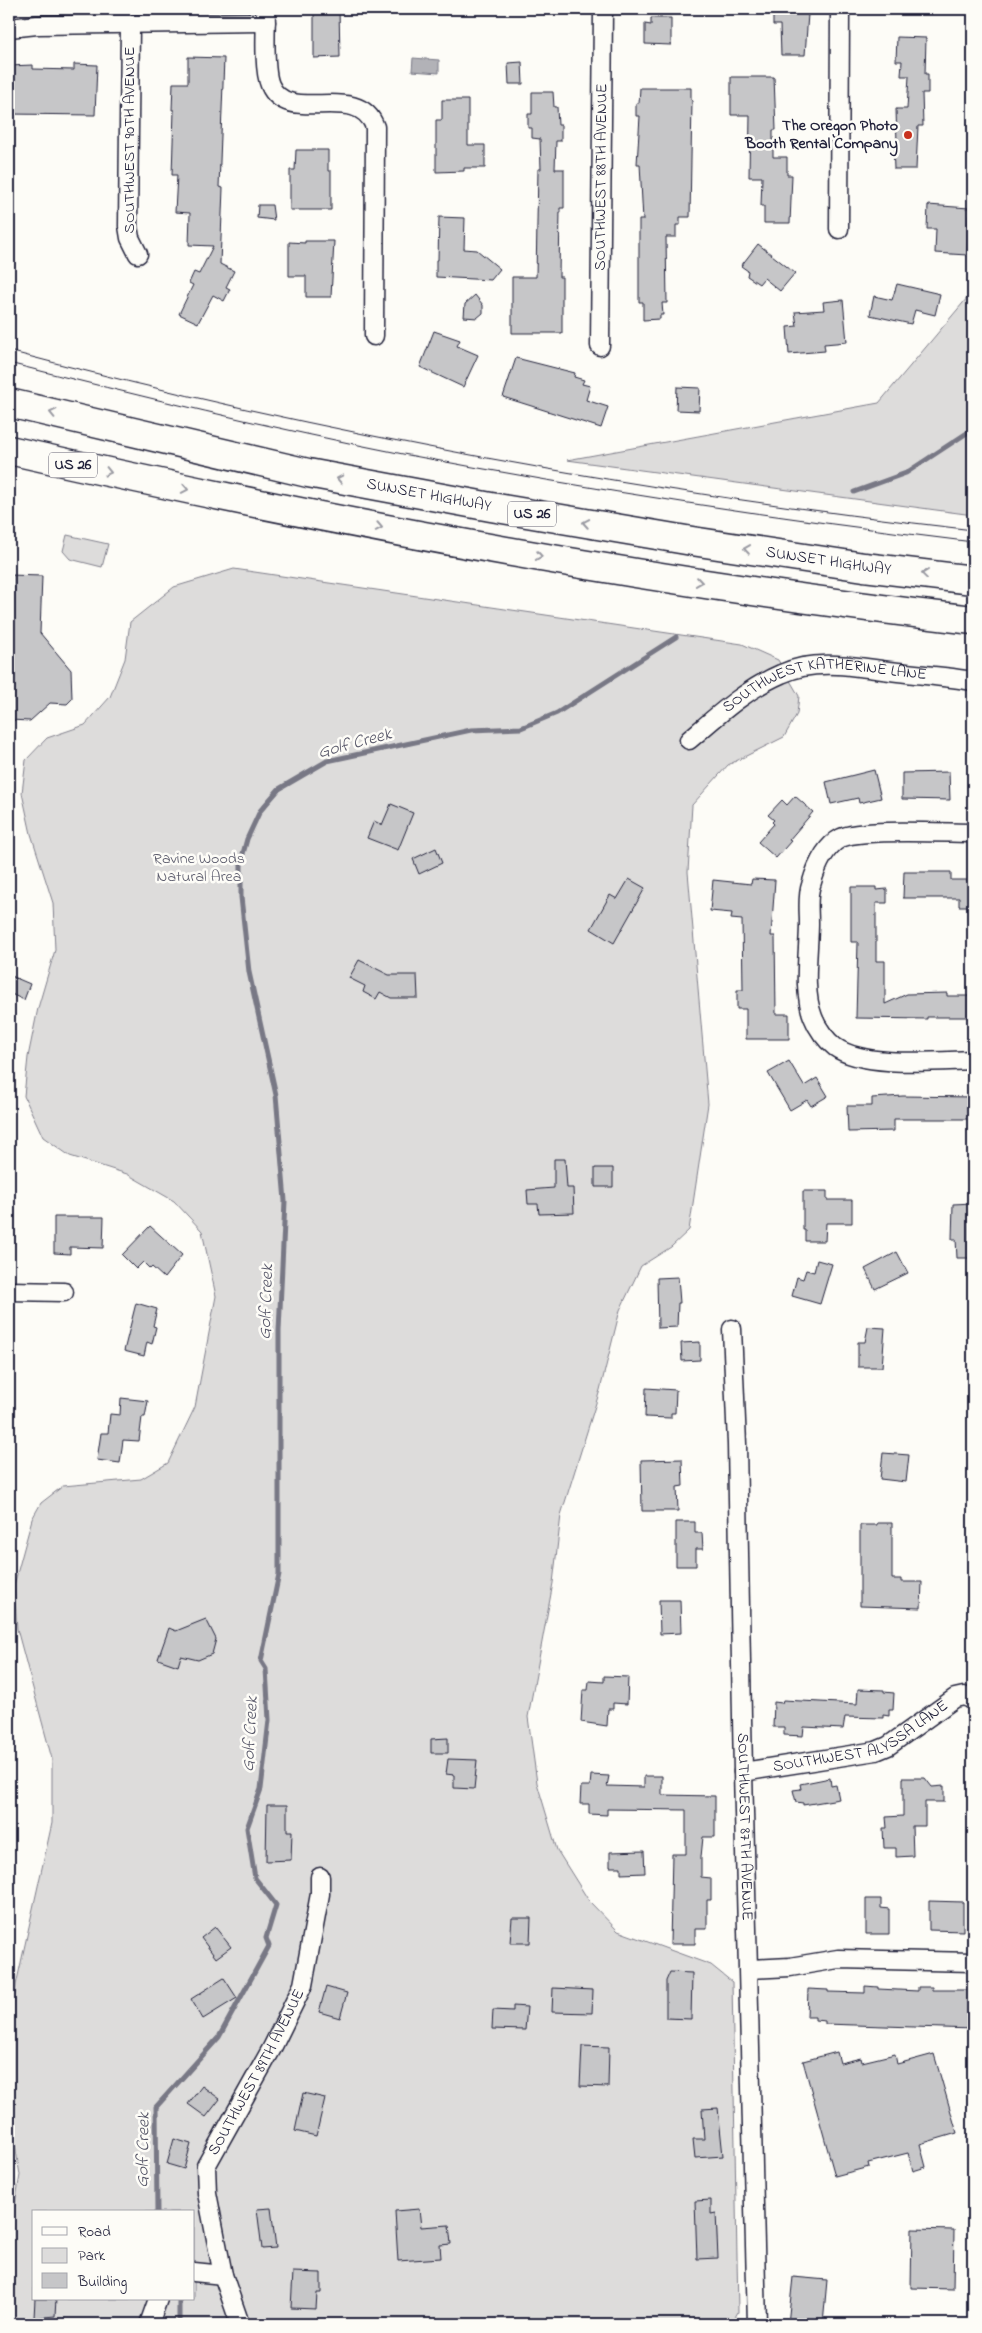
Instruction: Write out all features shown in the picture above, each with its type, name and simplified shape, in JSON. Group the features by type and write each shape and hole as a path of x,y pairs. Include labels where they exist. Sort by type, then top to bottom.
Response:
{"highway":[{"name":"SUNSET HIGHWAY","path":"9,403 308,473 481,505 692,542 864,567 973,580"},
{"name":"US 26","path":"9,450 205,493 486,547 694,582 973,620"}],"street":[{"name":"SOUTHWEST 88TH AVENUE","path":"600,346 603,9"},
{"path":"839,229 840,9"},
{"path":"9,28 130,24 266,16 267,77 276,94 286,101 297,104 354,106 364,111 374,123 376,134 374,336"},
{"name":"SOUTHWEST 90TH AVENUE","path":"130,24 128,226 130,238 138,254"},
{"name":"SOUTHWEST KATHERINE LANE","path":"689,740 729,706 759,685 783,673 804,667 835,665 973,681"},
{"path":"973,833 862,834 842,838 828,849 817,866 810,887 808,995 813,1017 824,1036 834,1047 849,1056 886,1061 973,1060"},
{"path":"9,1291 64,1292"},
{"name":"SOUTHWEST 87TH AVENUE","path":"732,1329 737,1444 757,2324"},
{"name":"SOUTHWEST ALYSSA LANE","path":"743,1772 876,1751 888,1746 954,1698 964,1696 973,1700"},
{"name":"SOUTHWEST 89TH AVENUE","path":"240,2324 223,2276 207,2193 206,2166 272,2048 303,1985 320,1894 320,1877"},
{"path":"749,1969 790,1967 838,1959 973,1962"},
{"path":"195,2272 223,2276"},
{"path":"149,2324 158,2300"}],"green space":[{"path":"973,291 973,515 567,460 879,403"},
{"path":"67,535 108,544 102,567 70,559 63,551"},
{"name":"Ravine Woods Natural Area","path":"234,569 742,644 778,660 799,696 797,714 784,737 728,765 692,805 688,872 708,1104 689,1230 671,1247 641,1266 620,1310 600,1390 561,1515 553,1583 528,1717 537,1783 557,1850 589,1901 618,1931 711,1965 732,1982 738,2312 731,2324 9,2324 9,2239 20,2175 9,2107 9,2040 16,1985 52,1823 52,1759 17,1629 14,1585 32,1519 41,1503 63,1486 141,1479 168,1463 195,1407 216,1296 202,1231 174,1201 127,1174 70,1156 43,1137 24,1096 28,1057 38,1008 55,950 53,903 31,834 22,793 26,760 47,738 85,725 110,697 125,659 130,622 174,587"}],"shaded area":[{"path":"413,58 439,60 439,73 412,71"}],"building":[{"path":"314,9 339,9 340,57 314,58"},
{"path":"773,9 802,9 802,14 808,14 805,55 781,55 780,25 773,25"},
{"path":"651,18 671,18 671,45 645,44 645,24 651,25"},
{"path":"897,37 926,38 925,74 928,74 928,93 922,93 923,126 918,126 916,169 894,169 893,144 897,144 896,109 907,109 909,76 901,76 902,61 896,61"},
{"path":"188,57 224,58 219,187 223,188 220,264 234,271 226,287 230,289 224,301 213,295 198,323 179,314 193,285 189,283 194,272 199,274 213,246 189,245 190,213 175,212 177,175 172,175 173,83 188,83"},
{"path":"522,62 523,84 509,84 508,63"},
{"path":"74,64 97,65 95,115 9,114 9,66 33,65 33,69 74,70"},
{"path":"731,77 774,77 776,130 773,130 773,157 787,157 787,175 792,175 790,223 764,223 764,206 761,206 762,177 749,177 750,115 731,115"},
{"path":"640,88 691,88 692,100 690,217 680,217 680,225 676,225 676,237 666,237 667,303 662,303 663,315 660,315 660,319 643,320 643,302 639,302 639,220 643,220 640,164 637,164 640,116 636,116 636,103 639,103"},
{"path":"532,92 553,92 554,107 557,107 558,125 561,125 561,141 556,141 555,169 564,169 564,208 560,208 559,277 562,277 562,333 512,333 512,277 536,277 538,169 541,169 540,139 532,138 532,128 528,128 528,114 532,114"},
{"path":"442,100 468,100 468,145 485,145 485,168 464,168 464,171 436,172 436,120 442,120"},
{"path":"296,150 328,150 328,171 331,171 331,210 290,210 290,170 295,170"},
{"path":"258,205 272,205 274,220 257,218"},
{"path":"928,205 969,208 967,255 935,253 936,229 927,229"},
{"path":"439,217 465,218 464,249 477,250 500,269 491,280 436,277"},
{"path":"305,241 334,241 331,297 306,297 306,276 289,276 289,242 305,243"},
{"path":"758,244 795,273 780,291 764,278 759,284 747,276 748,271 741,266"},
{"path":"897,284 940,294 935,315 915,310 911,324 870,315 874,296 892,300"},
{"path":"475,295 483,305 483,313 477,318 464,317 465,304"},
{"path":"843,300 847,342 824,344 825,351 789,354 787,327 797,326 795,312 824,310 823,302"},
{"path":"434,331 460,340 457,346 478,355 463,387 420,367"},
{"path":"516,358 575,373 574,377 584,380 582,384 590,386 586,400 608,407 601,428 503,397"},
{"path":"677,387 700,388 699,411 676,410"},
{"path":"9,575 42,576 40,633 71,670 72,699 67,704 50,703 30,721 9,720"},
{"path":"874,770 881,798 859,803 858,798 831,804 826,782"},
{"path":"949,772 950,800 902,799 902,773"},
{"path":"795,796 813,812 776,858 758,842 774,824 772,822 774,820 768,815 782,800 787,805"},
{"path":"391,804 413,813 398,850 367,838 374,821 382,825"},
{"path":"436,848 442,863 419,874 413,859"},
{"path":"904,872 951,872 951,880 973,880 973,906 959,906 959,898 903,898"},
{"path":"629,879 645,888 614,943 591,929 610,895 617,899"},
{"path":"752,879 775,880 771,936 775,936 776,1014 789,1014 789,1039 746,1039 746,1009 737,1009 737,990 743,990 742,920 731,919 732,913 710,911 713,880 751,884"},
{"path":"851,887 876,887 876,890 887,889 887,903 876,903 876,961 885,961 885,1004 907,994 947,993 947,996 973,996 973,1017 927,1017 927,1019 856,1018 858,942 851,942"},
{"path":"359,960 389,975 417,975 418,998 391,998 380,992 376,999 363,992 365,986 349,978"},
{"path":"9,975 30,984 24,1000 9,993"},
{"path":"789,1061 804,1086 817,1078 828,1096 811,1106 807,1100 790,1110 768,1073"},
{"path":"903,1096 973,1097 973,1119 894,1119 894,1131 848,1132 847,1106 872,1106 872,1098"},
{"path":"554,1159 565,1159 567,1188 573,1188 574,1213 539,1214 538,1204 528,1204 527,1190 554,1188"},
{"path":"595,1168 613,1168 613,1187 595,1187"},
{"path":"803,1191 827,1191 827,1200 852,1200 852,1223 826,1223 825,1241 805,1241 805,1230 803,1230"},
{"path":"973,1203 973,1258 957,1258 956,1239 952,1239 953,1204"},
{"path":"54,1217 104,1217 103,1248 70,1247 70,1254 54,1253"},
{"path":"150,1226 182,1255 164,1278 143,1262 136,1269 122,1255"},
{"path":"897,1252 908,1273 875,1289 865,1269"},
{"path":"817,1260 832,1264 820,1304 792,1296 797,1277 803,1279 806,1270 814,1272"},
{"path":"678,1277 680,1303 678,1303 677,1327 658,1328 657,1278"},
{"path":"136,1303 157,1309 153,1326 156,1327 152,1344 147,1342 144,1356 124,1351"},
{"path":"868,1327 885,1328 882,1367 858,1367 858,1342 865,1342"},
{"path":"700,1342 700,1360 682,1361 681,1343"},
{"path":"646,1388 676,1390 675,1413 671,1413 671,1418 645,1417"},
{"path":"121,1398 148,1401 145,1417 142,1417 139,1441 123,1440 120,1463 97,1460 101,1433 108,1433 110,1414 120,1415"},
{"path":"883,1453 909,1455 906,1482 880,1479"},
{"path":"682,1459 683,1486 677,1487 678,1511 642,1511 641,1460"},
{"path":"676,1522 695,1522 695,1533 702,1533 703,1549 696,1549 696,1566 676,1566"},
{"path":"877,1523 892,1523 892,1579 901,1579 901,1582 922,1582 921,1608 860,1606 860,1525 877,1525"},
{"path":"659,1600 680,1600 681,1633 660,1634"},
{"path":"206,1619 216,1639 212,1654 198,1660 181,1656 178,1666 158,1659 169,1628 176,1631"},
{"path":"604,1676 628,1677 627,1704 613,1703 613,1709 608,1709 607,1726 581,1722 583,1690 588,1690 589,1681 604,1682"},
{"path":"858,1689 884,1690 884,1692 894,1693 893,1710 889,1710 889,1716 883,1715 883,1718 845,1717 843,1729 804,1727 803,1736 784,1735 784,1727 773,1727 774,1702 782,1703 783,1700 857,1704"},
{"path":"448,1738 448,1753 431,1753 431,1739"},
{"path":"448,1759 477,1760 474,1789 454,1788 454,1775 446,1774"},
{"path":"591,1775 609,1776 607,1786 644,1787 644,1776 662,1776 662,1795 715,1796 715,1837 703,1837 701,1857 701,1877 711,1878 711,1900 707,1900 707,1929 695,1929 695,1944 670,1944 672,1854 686,1854 686,1810 607,1809 607,1815 589,1814 589,1804 580,1804 581,1786 590,1786"},
{"path":"830,1778 831,1786 836,1785 839,1799 803,1805 803,1803 796,1802 793,1790 801,1789 800,1784"},
{"path":"903,1778 925,1778 932,1787 944,1786 944,1802 925,1802 925,1826 912,1826 913,1856 896,1857 896,1848 884,1848 883,1828 887,1828 886,1817 903,1816"},
{"path":"267,1805 287,1805 287,1831 292,1831 291,1860 266,1861"},
{"path":"644,1851 645,1873 621,1874 621,1867 610,1867 610,1852"},
{"path":"866,1899 881,1899 881,1908 889,1909 889,1934 866,1934"},
{"path":"929,1901 963,1902 963,1931 929,1930"},
{"path":"512,1918 531,1918 530,1943 510,1943"},
{"path":"215,1927 231,1947 216,1958 201,1938"},
{"path":"670,1972 692,1973 691,2019 666,2018 666,1981"},
{"path":"224,1978 237,1998 203,2019 191,1999"},
{"path":"865,1986 878,1987 878,1989 918,1991 918,1987 932,1987 932,1990 973,1990 973,2029 825,2024 825,2021 815,2020 815,2017 807,2017 808,1989 828,1990 828,1992 865,1993"},
{"path":"326,1987 347,1993 340,2018 319,2012"},
{"path":"553,1988 593,1990 592,2013 552,2012"},
{"path":"513,2006 527,2007 525,2030 492,2029 493,2010 513,2011"},
{"path":"582,2046 609,2047 608,2087 580,2086"},
{"path":"837,2052 840,2063 861,2058 862,2062 895,2054 897,2064 934,2054 957,2133 920,2144 926,2167 913,2171 908,2153 868,2163 869,2167 835,2176 803,2061"},
{"path":"202,2086 220,2099 206,2117 188,2104"},
{"path":"303,2093 325,2098 316,2136 295,2131"},
{"path":"718,2108 723,2156 695,2158 693,2139 704,2139 702,2109"},
{"path":"174,2139 191,2144 184,2169 167,2164"},
{"path":"711,2200 711,2214 716,2213 718,2258 697,2259 695,2201"},
{"path":"271,2208 276,2248 262,2249 257,2209"},
{"path":"419,2209 421,2227 449,2225 451,2244 440,2245 441,2258 398,2261 395,2211"},
{"path":"912,2229 954,2230 953,2289 911,2288"},
{"path":"293,2272 321,2273 321,2293 317,2293 316,2309 291,2308"},
{"path":"793,2277 827,2280 823,2324 788,2324"},
{"path":"35,2300 56,2300 55,2316 34,2318"}],"waterway":[{"name":"Golf Creek","path":"854,492 906,473 973,429"},
{"name":"Golf Creek","path":"157,2210 156,2107 219,2037 269,1946 266,1938 276,1905 255,1878 247,1828 261,1789 269,1720 266,1669 261,1661 279,1574 279,1331 285,1201 276,1095 249,972 241,897 241,861 247,839 260,811 279,789 327,761 471,730 521,728 557,713 676,637"},
{"name":"Golf Creek","path":"179,2300 179,2324"}],"tram line":[{"path":"9,351 247,409 367,435 488,458 730,498 973,530"},
{"path":"9,363 255,422 403,454 687,503 973,542"}],"place":[{"name":"The Oregon Photo Booth Rental Company","path":"908,135"}]}
